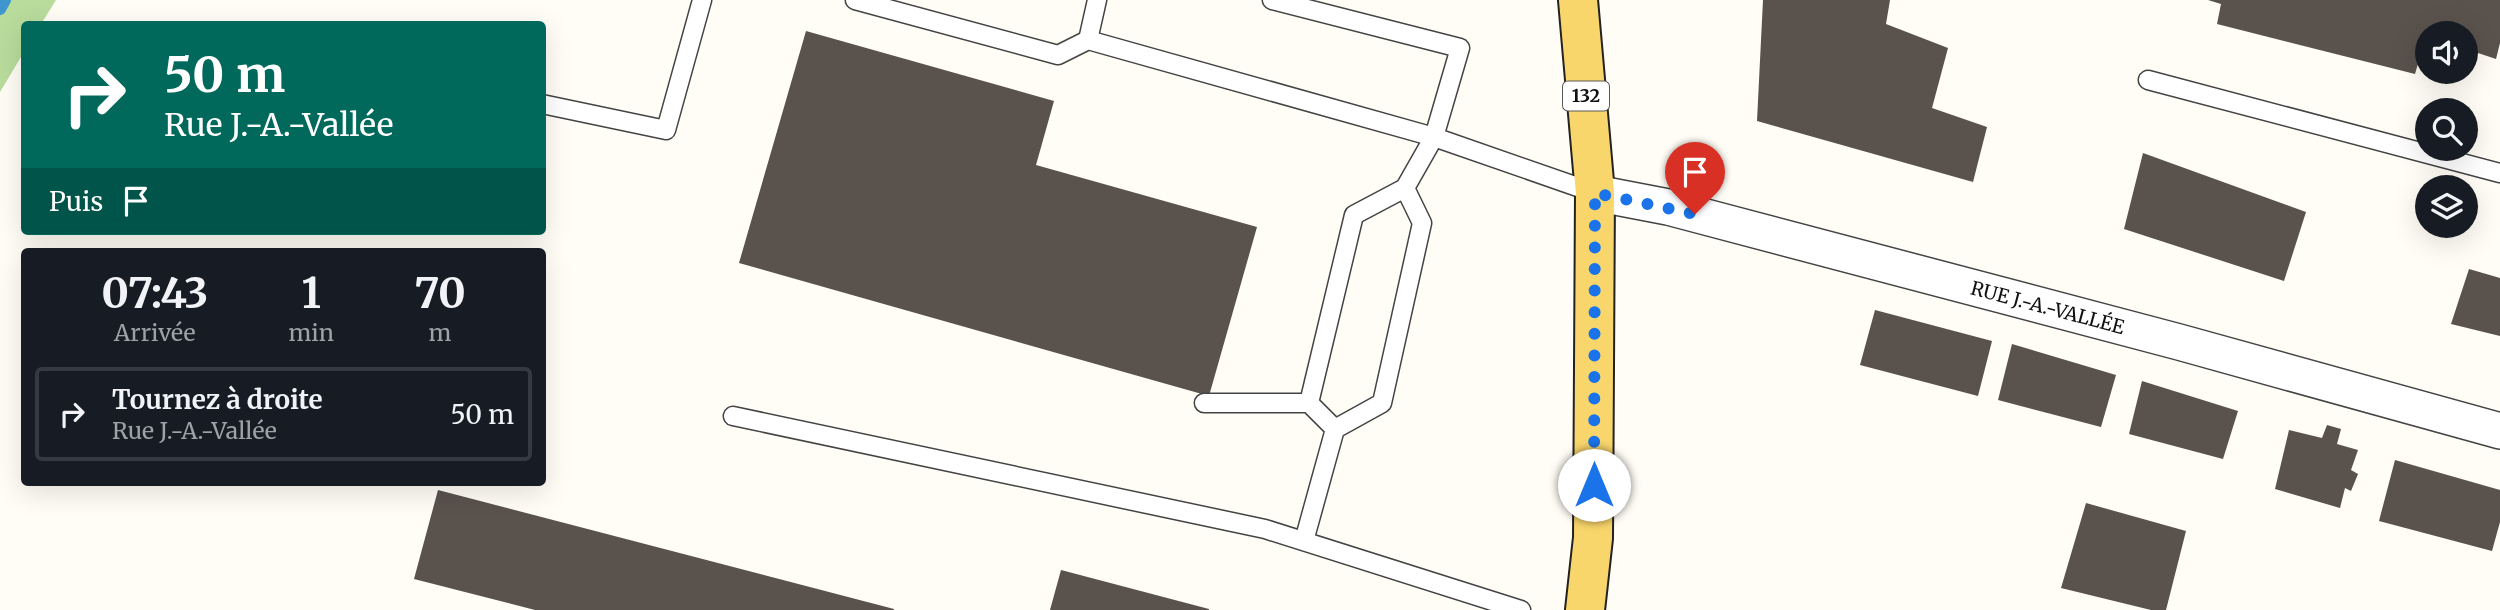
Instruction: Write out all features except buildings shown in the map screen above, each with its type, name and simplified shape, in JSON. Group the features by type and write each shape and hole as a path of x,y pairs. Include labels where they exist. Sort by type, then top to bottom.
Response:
{"main road":[{"name":"132","path":"1578,0 1595,193 1593,538 1585,610"}],"street":[{"name":"RUE J.-A.-VALLÉE","path":"1595,193 1708,218 2179,342 2500,431"}],"lane":[{"path":"546,105 666,130 702,0"},
{"path":"855,0 1058,55 1087,40 1434,137 1595,193"},
{"path":"1087,40 1097,0"},
{"path":"1272,0 1460,48 1434,137 1405,188 1354,215 1309,403"},
{"path":"2148,80 2500,173"},
{"path":"1304,541 1335,429 1382,403 1422,223 1405,188"},
{"path":"1203,403 1309,403 1335,429"},
{"path":"733,416 1265,529 1521,610"}],"green space":[{"path":"0,0 56,0 43,21 21,21 21,57 0,92"}],"waterway":[{"path":"0,9 5,0"}],"route":[{"path":"1594,485 1595,193 1695,214"}]}
